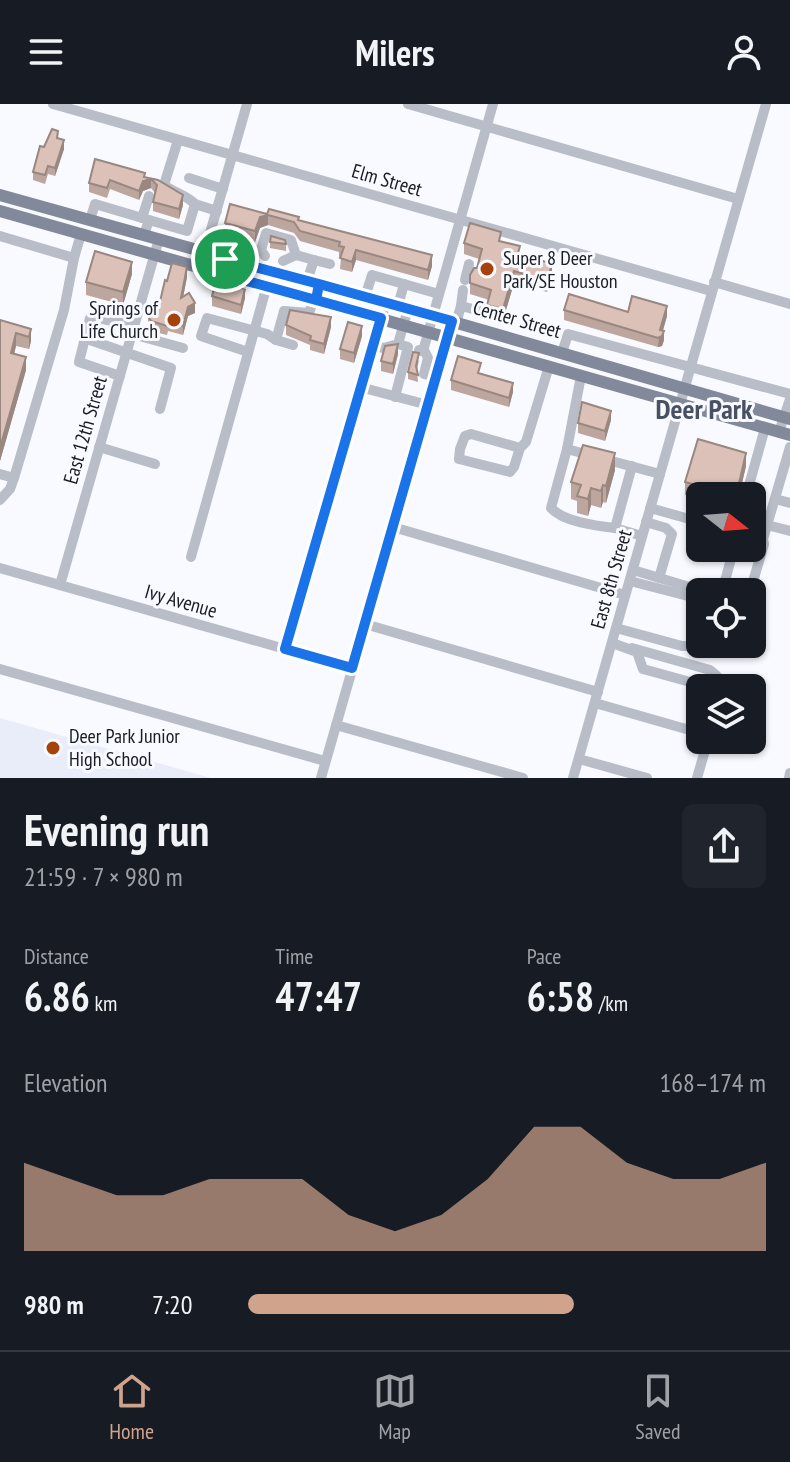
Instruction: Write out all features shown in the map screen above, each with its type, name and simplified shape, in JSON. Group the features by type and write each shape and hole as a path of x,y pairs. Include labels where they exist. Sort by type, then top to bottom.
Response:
{"main road":[{"name":"Center Street","path":"0,195 244,264 272,266 313,283 787,419"},
{"name":"Center Street","path":"0,211 784,434"}],"street":[{"name":"Elm Street","path":"53,104 461,220 790,304"},
{"path":"200,268 247,104"},
{"path":"408,104 738,199"},
{"path":"423,351 493,104"},
{"name":"East 8th Street","path":"573,778 762,105"},
{"path":"178,140 164,185 174,193 187,196 195,204 217,211"},
{"path":"189,178 223,189"},
{"path":"139,234 149,196"},
{"path":"90,220 95,204 187,231 195,204"},
{"path":"111,226 115,210"},
{"path":"272,266 261,250 266,233 291,240 296,255"},
{"path":"0,500 10,489 14,478 64,310 81,234"},
{"path":"0,236 74,258"},
{"name":"East 12th Street","path":"60,585 159,239"},
{"path":"191,557 272,266 296,255 330,264"},
{"path":"276,340 284,311 309,313 316,300 314,260"},
{"path":"321,778 436,377 461,306 469,264"},
{"path":"365,297 372,275 439,294"},
{"path":"395,397 403,346 403,325 397,306 404,284"},
{"path":"285,649 381,318 397,306"},
{"path":"461,306 481,311"},
{"path":"120,376 78,360 92,317 183,348"},
{"path":"248,352 201,336 204,320 207,318 254,330 293,345"},
{"path":"562,353 568,334 690,365 790,397 784,434"},
{"path":"84,338 171,368 160,409"},
{"path":"600,364 606,344"},
{"path":"373,346 403,346 423,351 428,358 424,374 436,377"},
{"path":"520,448 471,434 465,436 459,459 510,472 520,448 526,442 549,366"},
{"path":"581,376 567,449 551,508 556,513 588,523 642,536"},
{"path":"360,387 428,405"},
{"path":"750,482 765,428"},
{"path":"99,447 155,464"},
{"path":"567,449 660,474"},
{"path":"789,454 767,525 790,531"},
{"path":"615,528 632,466"},
{"path":"0,474 14,478"},
{"path":"775,499 790,503"},
{"path":"650,508 686,518"},
{"path":"646,522 671,530 672,534 659,578"},
{"path":"393,527 625,595"},
{"path":"631,576 659,578 696,589 708,589 725,581 730,562"},
{"name":"Ivy Avenue","path":"0,568 352,668"},
{"path":"631,576 686,595"},
{"path":"365,624 686,728"},
{"path":"616,628 686,646"},
{"path":"612,643 632,648 710,670 717,676 716,686 712,688 643,669 637,652 632,648"},
{"path":"0,669 325,761"},
{"path":"336,725 523,778"},
{"path":"697,778 704,754"},
{"path":"579,759 647,778"}],"shaded area":[{"name":"Deer Park Junior High School","path":"0,718 211,778 0,778"}],"building":[{"path":"52,129 58,131 57,138 64,140 55,168 48,166 45,175 33,172 40,146 44,147"},
{"path":"95,159 145,173 144,177 158,180 183,195 179,209 153,202 157,185 151,179 143,181 139,191 110,180 107,188 89,183"},
{"path":"230,204 267,214 269,209 299,217 298,220 432,255 428,270 356,250 352,262 340,258 344,247 339,246 340,242 300,231 294,222 268,215 260,217 255,231 225,223"},
{"path":"470,223 501,232 499,241 520,246 518,253 552,264 547,281 514,271 503,309 487,305 491,290 470,283 470,275 477,268 482,249 464,243"},
{"path":"271,236 285,240 286,244 270,242"},
{"path":"95,251 132,262 123,292 86,282"},
{"path":"172,263 187,267 181,298 189,293 195,303 188,307 183,326 168,321 167,326 151,321 148,316 154,304 159,306"},
{"path":"216,281 245,289 241,305 212,296"},
{"path":"569,294 628,312 632,296 667,306 660,330 664,331 662,336 658,338 564,310"},
{"path":"290,310 331,317 324,344 310,340 311,336 286,325"},
{"path":"0,320 31,329 29,337 16,333 11,353 26,357 0,448"},
{"path":"348,322 362,326 354,353 340,349"},
{"path":"398,344 393,364 381,361 385,346"},
{"path":"413,352 419,353 416,366 418,375 408,372"},
{"path":"458,356 481,363 478,373 513,383 509,398 451,380"},
{"path":"582,402 611,411 605,431 578,423"},
{"path":"698,439 746,453 739,482 685,482"},
{"path":"583,445 615,453 606,486 603,485 601,491 591,488 588,499 577,496 581,485 571,482"}],"place":[{"name":"Super 8 Deer Park/SE Houston","path":"487,269"},
{"name":"Springs of Life Church","path":"174,320"},
{"name":"Deer Park Junior High School","path":"53,748"}],"district":[{"name":"Deer Park","path":"704,409"}],"route":[{"path":"225,259 204,253 200,268 316,300 319,284 452,321 352,668 285,649 381,318 316,300 319,284 225,259"}]}
